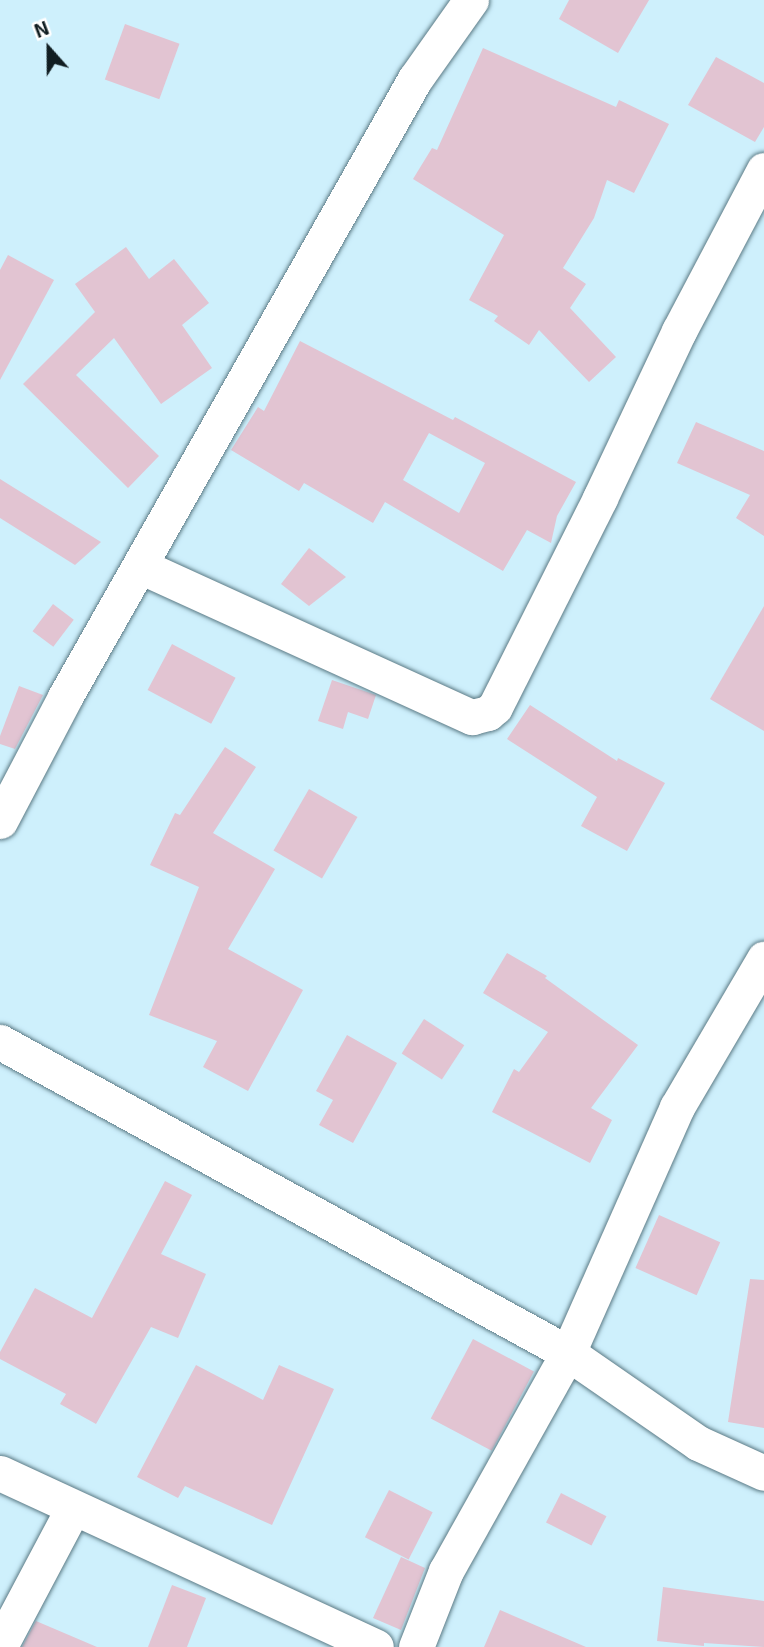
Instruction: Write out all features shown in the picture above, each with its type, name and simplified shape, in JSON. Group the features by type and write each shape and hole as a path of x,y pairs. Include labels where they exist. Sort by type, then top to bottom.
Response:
{"street":[{"path":"0,821 140,566 415,79 471,0"},
{"path":"140,566 472,717 488,713 495,707 684,320 764,170"},
{"path":"416,1647 446,1571 568,1353 677,1107 764,959"},
{"path":"0,1042 568,1353 698,1443 764,1473"},
{"path":"0,1473 376,1647"},
{"path":"0,1646 73,1508"}],"building":[{"path":"569,0 649,0 618,53 559,19"},
{"path":"125,24 180,44 159,99 105,79"},
{"path":"483,48 616,107 619,100 669,124 634,193 607,180 594,218 563,268 586,284 570,308 616,357 589,382 539,330 529,345 494,321 498,316 469,300 504,235 413,179 432,148 437,150"},
{"path":"716,57 764,83 764,127 755,142 688,105"},
{"path":"126,247 149,279 174,259 209,303 182,325 212,368 161,404 114,338 76,375 159,456 128,488 23,384 95,312 75,284"},
{"path":"8,255 54,280 0,380 0,270"},
{"path":"300,341 453,420 455,417 576,482 557,516 551,543 527,530 503,571 385,502 373,523 304,483 299,491 231,450 258,407 264,411","holes":["429,433 485,463 459,513 403,480"]},
{"path":"696,422 764,451 764,536 736,518 750,495 677,463"},
{"path":"0,479 101,542 75,565 0,518"},
{"path":"309,548 346,577 309,606 281,584"},
{"path":"53,604 74,620 53,647 33,631"},
{"path":"764,606 764,731 710,699"},
{"path":"172,644 236,678 211,724 148,690"},
{"path":"332,680 376,695 368,719 348,712 343,729 318,721"},
{"path":"19,686 43,695 15,749 0,744 0,736"},
{"path":"530,705 617,761 618,758 665,783 627,851 581,826 597,797 507,739"},
{"path":"225,747 256,767 213,833 275,869 228,949 303,990 248,1091 203,1067 217,1041 149,1015 199,887 150,865 175,813 180,815"},
{"path":"309,789 357,817 322,878 274,850"},
{"path":"507,953 547,976 545,978 638,1045 591,1108 612,1120 590,1163 492,1112 514,1069 519,1072 548,1032 483,993"},
{"path":"424,1019 464,1045 442,1080 402,1053"},
{"path":"347,1035 397,1063 353,1143 319,1125 333,1100 316,1091"},
{"path":"165,1181 192,1195 161,1254 206,1274 178,1338 151,1327 96,1424 60,1404 66,1394 0,1359 0,1352 35,1288 92,1318"},
{"path":"659,1215 720,1242 697,1295 635,1268"},
{"path":"750,1279 764,1280 764,1428 728,1422"},
{"path":"473,1339 534,1371 492,1451 431,1418"},
{"path":"196,1365 263,1400 279,1365 334,1389 272,1525 185,1486 178,1498 137,1477"},
{"path":"389,1490 433,1512 409,1559 365,1537"},
{"path":"561,1493 606,1516 591,1546 546,1522"},
{"path":"401,1557 425,1568 401,1630 373,1618"},
{"path":"172,1585 206,1598 187,1647 148,1647"},
{"path":"663,1587 764,1601 764,1647 704,1643 704,1646 657,1641"},
{"path":"500,1610 586,1647 484,1647"},
{"path":"36,1621 97,1647 22,1647"}]}
